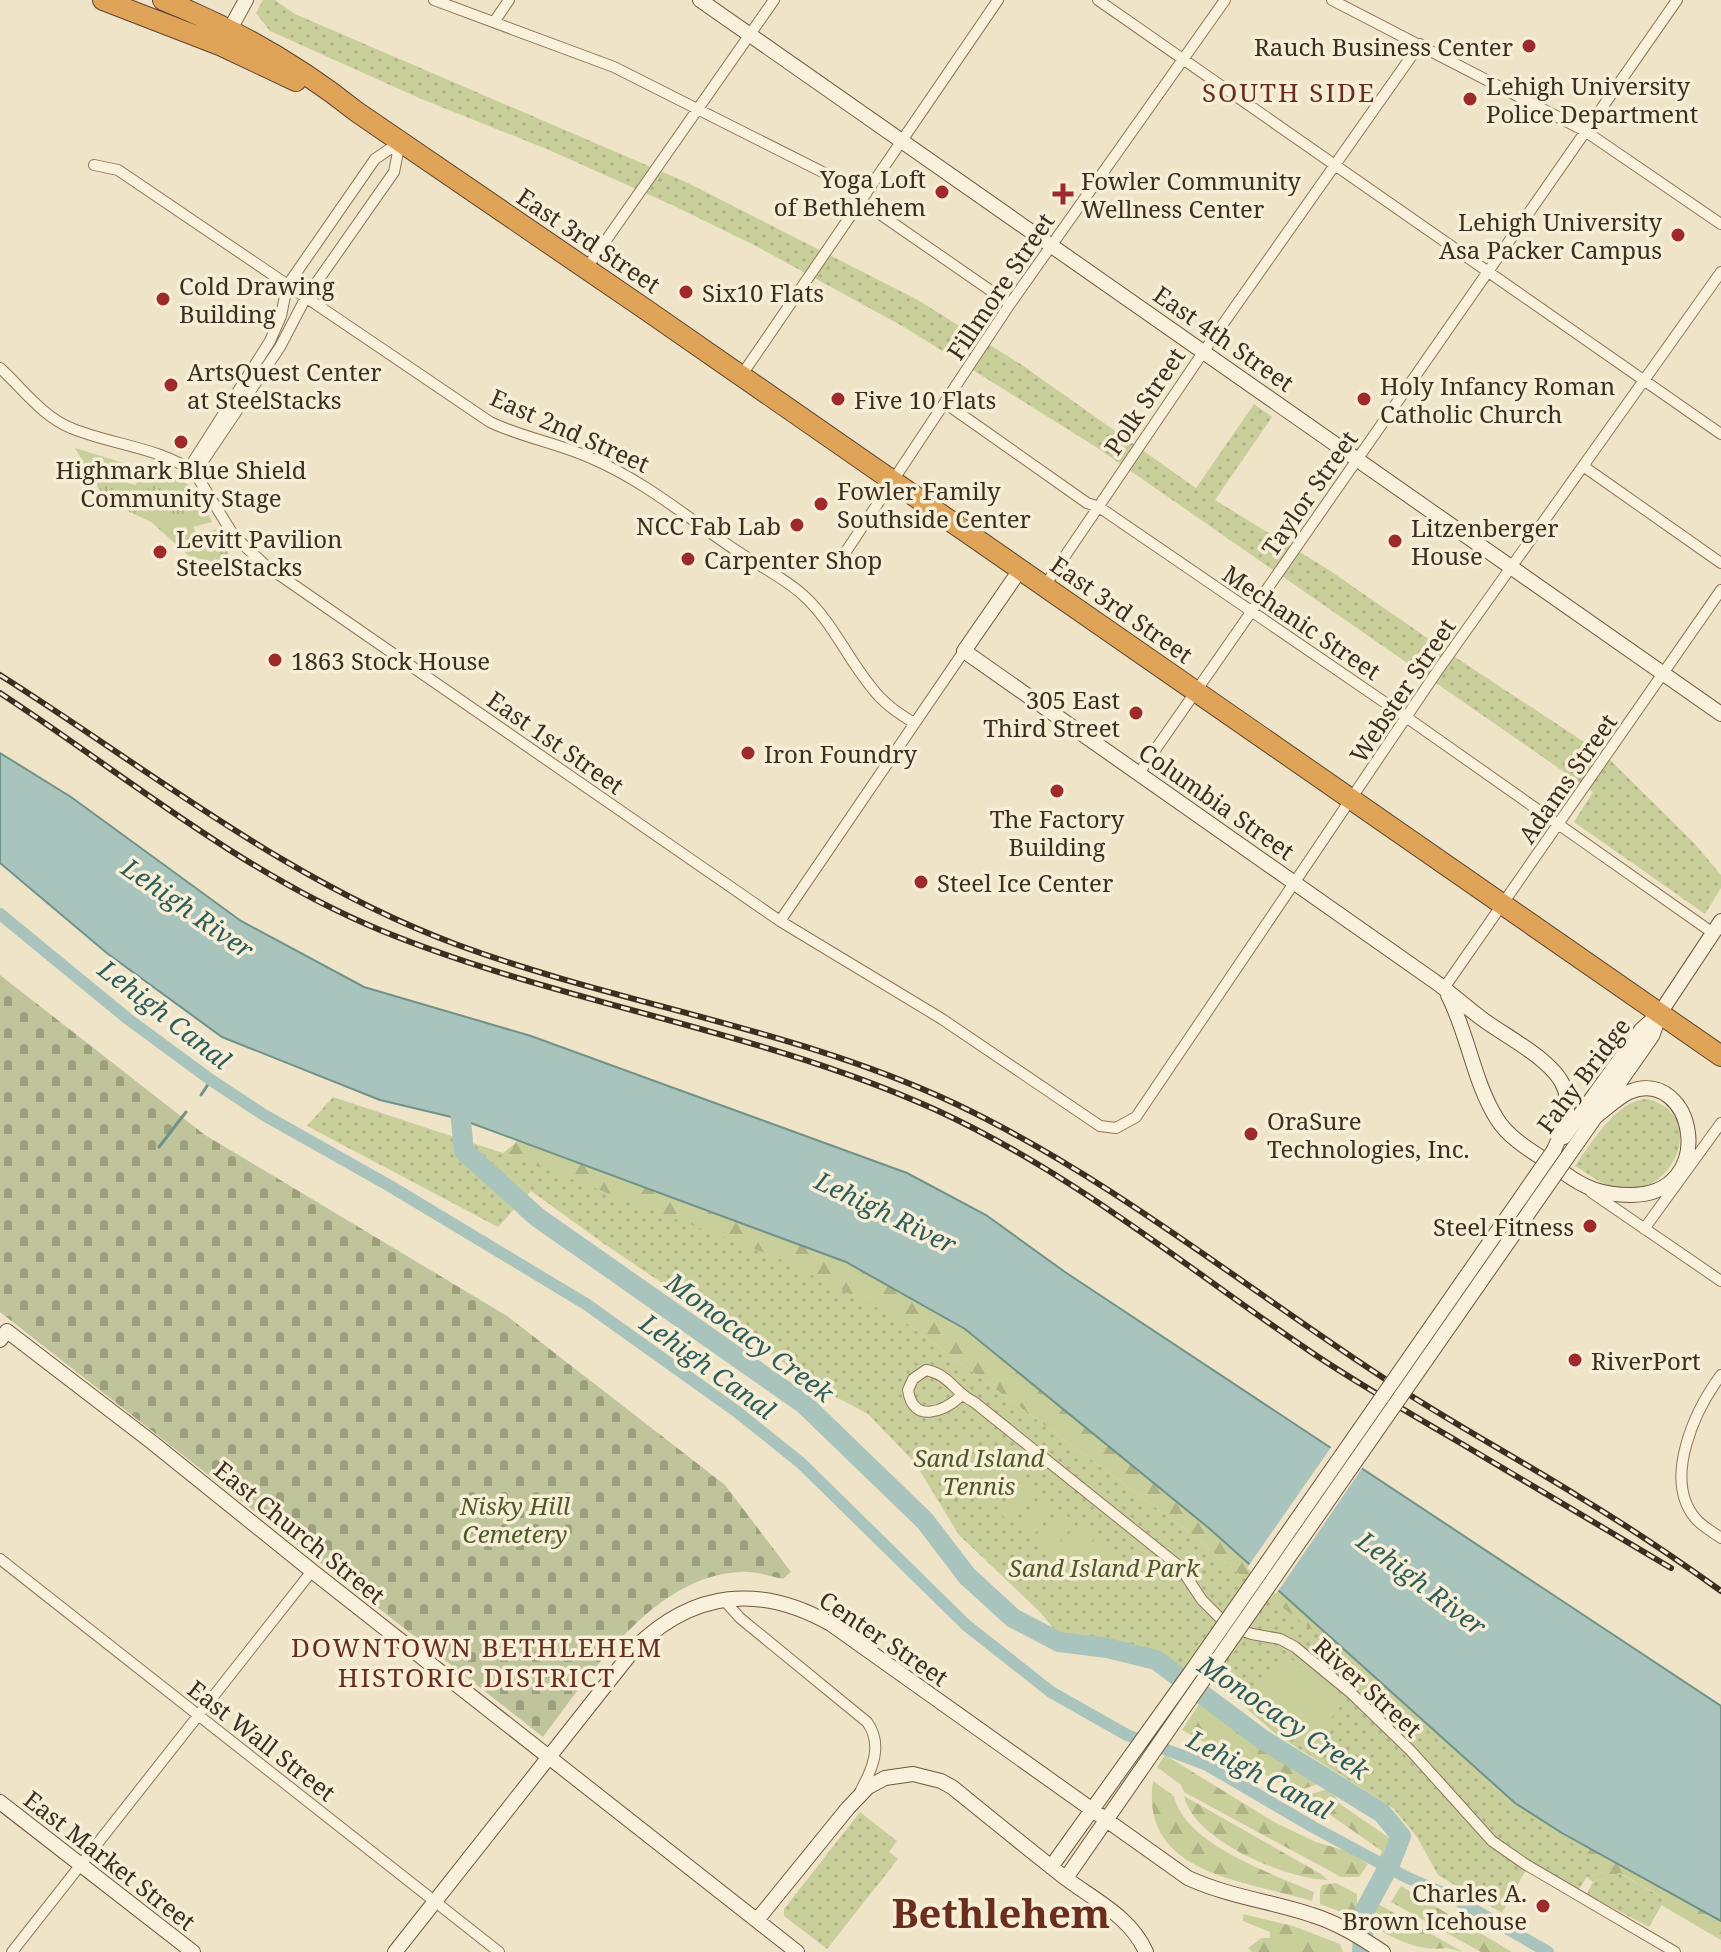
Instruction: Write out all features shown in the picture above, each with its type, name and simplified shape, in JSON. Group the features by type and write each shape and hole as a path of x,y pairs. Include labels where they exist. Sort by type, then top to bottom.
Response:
{"highway":[{"path":"103,0 225,37"},
{"path":"163,0 225,37"},
{"name":"East 3rd Street","path":"225,37 311,78 1721,1056"}],"main road":[{"path":"225,37 246,0"},
{"name":"East 4th Street","path":"700,0 1721,714"},
{"path":"964,651 1020,570"},
{"name":"Columbia Street","path":"964,651 1444,988 1481,1019 1543,1062 1561,1080 1566,1093 1567,1116 1560,1155"},
{"path":"1660,1013 1717,927"},
{"path":"1444,988 1459,1016 1497,1119 1518,1140 1585,1188 1613,1194 1642,1195 1670,1188 1683,1175 1691,1146 1691,1125 1682,1107 1670,1097 1639,1089 1627,1093 1595,1117"},
{"name":"Fahy Bridge","path":"1560,1155 1595,1117 1652,1036 1660,1013"},
{"name":"Fahy Bridge","path":"1103,1811 1560,1155 1641,1030 1660,1013"},
{"name":"East Church Street","path":"2,1332 153,1443 797,1952"},
{"name":"Center Street","path":"395,1952 613,1673 645,1638 691,1608 723,1599 747,1598 777,1601 831,1624 1103,1811 1188,1878 1218,1891 1313,1915 1345,1929 1382,1952"},
{"path":"757,1920 855,1799 876,1782 913,1774 941,1781 1128,1924 1146,1952"},
{"name":"East Market Street","path":"0,1802 193,1952"},
{"path":"1051,1867 1103,1811"},
{"path":"1066,1878 1103,1811"}],"street":[{"path":"434,0 614,67 697,108 864,197 1010,304"},
{"path":"494,22 509,0"},
{"path":"586,269 774,0"},
{"path":"741,376 998,0"},
{"path":"1098,0 1721,434"},
{"name":"Fillmore Street","path":"841,559 1010,304 1225,0"},
{"path":"1332,0 1585,131 1721,224"},
{"name":"Taylor Street","path":"1139,773 1677,0"},
{"name":"Polk Street","path":"1044,587 1204,351 1420,44"},
{"path":"192,470 270,341 281,316 287,286 375,159 400,142"},
{"path":"192,470 280,347 305,299 394,172 400,142"},
{"name":"East 2nd Street","path":"94,165 118,170 490,422 613,468 737,552 788,582 823,617 872,689 885,703 914,723"},
{"name":"Webster Street","path":"1116,1128 1136,1117 1406,717 1721,272"},
{"path":"0,368 58,422 166,458 192,470"},
{"name":"Mechanic Street","path":"945,403 1559,824 1717,927"},
{"path":"1583,466 1721,563"},
{"name":"East 1st Street","path":"192,470 234,536 265,565 780,921 942,1019 1100,1126 1116,1128"},
{"name":"Adams Street","path":"1444,988 1721,590"},
{"path":"780,921 964,651"},
{"path":"1644,1229 1721,1123"},
{"path":"1585,1188 1721,1281"},
{"name":"River Street","path":"961,1396 942,1410 924,1412 913,1404 908,1390 913,1379 926,1370 938,1372 947,1378 961,1396 974,1402 1180,1567 1202,1600 1228,1626 1280,1639 1295,1647 1351,1693 1411,1751 1492,1841 1525,1864 1675,1952"},
{"path":"1721,1375 1691,1429 1683,1455 1683,1481 1688,1506 1697,1520 1721,1538"},
{"name":"East Wall Street","path":"0,1559 499,1952"},
{"path":"12,1952 312,1571"},
{"path":"723,1599 740,1618 862,1717 871,1728 876,1740 874,1759 855,1799"}],"green space":[{"path":"263,0 275,0 295,14 688,183 918,300 1019,363 1196,488 1254,404 1272,417 1215,500 1329,570 1607,757 1694,843 1721,875 1721,888 1705,914 1574,822 1593,792 1096,447 904,327 756,246 549,150 419,98 270,31 256,13"},
{"path":"75,448 124,463 127,483 136,485 139,466 184,482 198,496 212,522 193,527 198,536 216,529 236,568 189,556 151,522 106,501"},
{"name":"Nisky Hill Cemetery","path":"0,975 205,1135 507,1316 725,1485 791,1572 783,1579 740,1572 708,1578 679,1591 626,1633 543,1737 0,1312"},
{"name":"Sand Island Park","path":"333,1097 503,1153 776,1257 902,1320 1201,1541 1222,1561 1328,1642 1510,1803 1613,1870 1587,1877 1579,1889 1534,1863 1524,1873 1502,1913 1438,1875 1417,1837 1393,1808 1277,1735 1237,1700 1198,1674 1151,1656 1062,1639 1040,1612 959,1535 915,1463 868,1414 813,1385 531,1191 498,1227 307,1126"},
{"path":"1648,1099 1667,1109 1678,1123 1680,1140 1676,1157 1666,1172 1651,1184 1634,1190 1609,1186 1575,1166 1597,1134 1616,1114 1626,1106"},
{"path":"519,1140 846,1262 965,1329 1210,1529 1515,1803 1562,1833 1721,1921 1721,1940 1661,1905 1665,1899 1620,1873 1593,1882 1587,1877 1612,1870 1510,1803 1328,1643 1222,1561 1201,1541 902,1320 503,1153"},
{"path":"965,1433 979,1445 954,1476 940,1465"},
{"name":"Sand Island Tennis","path":"984,1449 999,1460 973,1492 959,1480"},
{"path":"1003,1464 1018,1476 992,1507 978,1496"},
{"path":"1022,1480 1037,1491 1012,1523 997,1511"},
{"path":"1042,1495 1056,1507 1031,1538 1016,1526"},
{"path":"1061,1511 1075,1523 1050,1554 1036,1542"},
{"path":"1080,1526 1095,1538 1069,1569 1055,1558"},
{"path":"1099,1542 1114,1553 1089,1585 1074,1573"},
{"path":"1285,1654 1344,1702 1310,1744 1251,1696"},
{"path":"1201,1701 1240,1727 1262,1749 1292,1762 1320,1783 1301,1790 1291,1789 1182,1730"},
{"path":"1165,1755 1274,1822 1316,1842 1347,1851 1368,1864 1359,1877 1341,1877 1184,1792 1181,1785 1157,1767"},
{"path":"1153,1781 1174,1796 1181,1813 1194,1829 1212,1843 1254,1866 1314,1892 1312,1901 1230,1879 1204,1869 1181,1855 1163,1837 1153,1813"},
{"path":"1330,1788 1340,1804 1391,1839 1391,1853 1383,1862 1379,1859 1382,1851 1326,1812 1309,1795"},
{"path":"1184,1796 1328,1880 1289,1873 1223,1842 1191,1812"},
{"path":"860,1812 897,1841 889,1852 898,1859 827,1949 784,1916 784,1909"},
{"path":"1619,1873 1665,1899 1649,1927 1587,1894 1593,1882"},
{"path":"1336,1883 1357,1894 1357,1918 1320,1904 1322,1885"},
{"path":"1401,1886 1512,1952 1481,1952 1391,1902"},
{"path":"1378,1904 1463,1952 1417,1946 1371,1925"},
{"path":"1243,1914 1293,1926 1340,1944 1343,1952 1252,1952 1248,1948 1261,1938 1270,1938 1270,1932 1243,1921"}],"water":[{"name":"Lehigh River","path":"0,753 71,797 241,921 364,987 531,1036 907,1173 986,1215 1065,1272 1721,1706 1721,1921 1562,1833 1515,1803 1210,1529 965,1329 846,1262 460,1119 380,1100 222,1037 108,954 0,863"}],"pier":[{"path":"1334,1443 1365,1464 1276,1594 1247,1568"}],"waterway":[{"name":"Lehigh Canal","path":"0,914 128,1019 211,1080 264,1115 390,1186 586,1304 736,1411 801,1463 966,1625 1051,1692 1127,1735 1207,1765 1313,1827 1406,1877 1452,1897 1548,1952"},
{"path":"201,1095 211,1080"},
{"name":"Monocacy Creek","path":"458,1092 464,1151 537,1217 804,1404 925,1521 967,1576 1013,1618 1059,1642 1107,1648 1156,1660 1262,1739 1382,1813 1401,1836 1365,1910 1362,1952"},
{"path":"159,1147 186,1112"}],"railway":[{"path":"0,675 222,822 337,890 396,919 520,966 834,1056 896,1078 1012,1133 1119,1197 1404,1391 1617,1520 1721,1591"},
{"path":"0,693 232,851 329,907 380,930 518,978 728,1037 867,1081 985,1134 1082,1192 1347,1375 1671,1568"}],"place":[{"name":"Rauch Business Center","path":"1529,46"},
{"name":"Lehigh University Police Department","path":"1470,99"},
{"name":"Yoga Loft of Bethlehem","path":"942,192"},
{"name":"Fowler Community Wellness Center","path":"1063,194"},
{"name":"Lehigh University Asa Packer Campus","path":"1678,235"},
{"name":"Six10 Flats","path":"686,292"},
{"name":"Cold Drawing Building","path":"163,299"},
{"name":"ArtsQuest Center at SteelStacks","path":"171,385"},
{"name":"Five 10 Flats","path":"838,399"},
{"name":"Holy Infancy Roman Catholic Church","path":"1364,399"},
{"name":"Highmark Blue Shield Community Stage","path":"181,442"},
{"name":"Fowler Family Southside Center","path":"821,504"},
{"name":"NCC Fab Lab","path":"797,525"},
{"name":"Litzenberger House","path":"1395,541"},
{"name":"Levitt Pavilion SteelStacks","path":"160,552"},
{"name":"Carpenter Shop","path":"688,559"},
{"name":"1863 Stock House","path":"275,660"},
{"name":"305 East Third Street","path":"1136,713"},
{"name":"Iron Foundry","path":"748,753"},
{"name":"The Factory Building","path":"1057,791"},
{"name":"Steel Ice Center","path":"921,882"},
{"name":"OraSure Technologies, Inc.","path":"1251,1134"},
{"name":"Steel Fitness","path":"1590,1226"},
{"name":"RiverPort","path":"1575,1360"},
{"name":"Charles A. Brown Icehouse","path":"1543,1906"}],"district":[{"name":"SOUTH SIDE","path":"1289,92"},
{"name":"DOWNTOWN BETHLEHEM HISTORIC DISTRICT","path":"477,1662"},
{"name":"Bethlehem","path":"1001,1912"}]}
